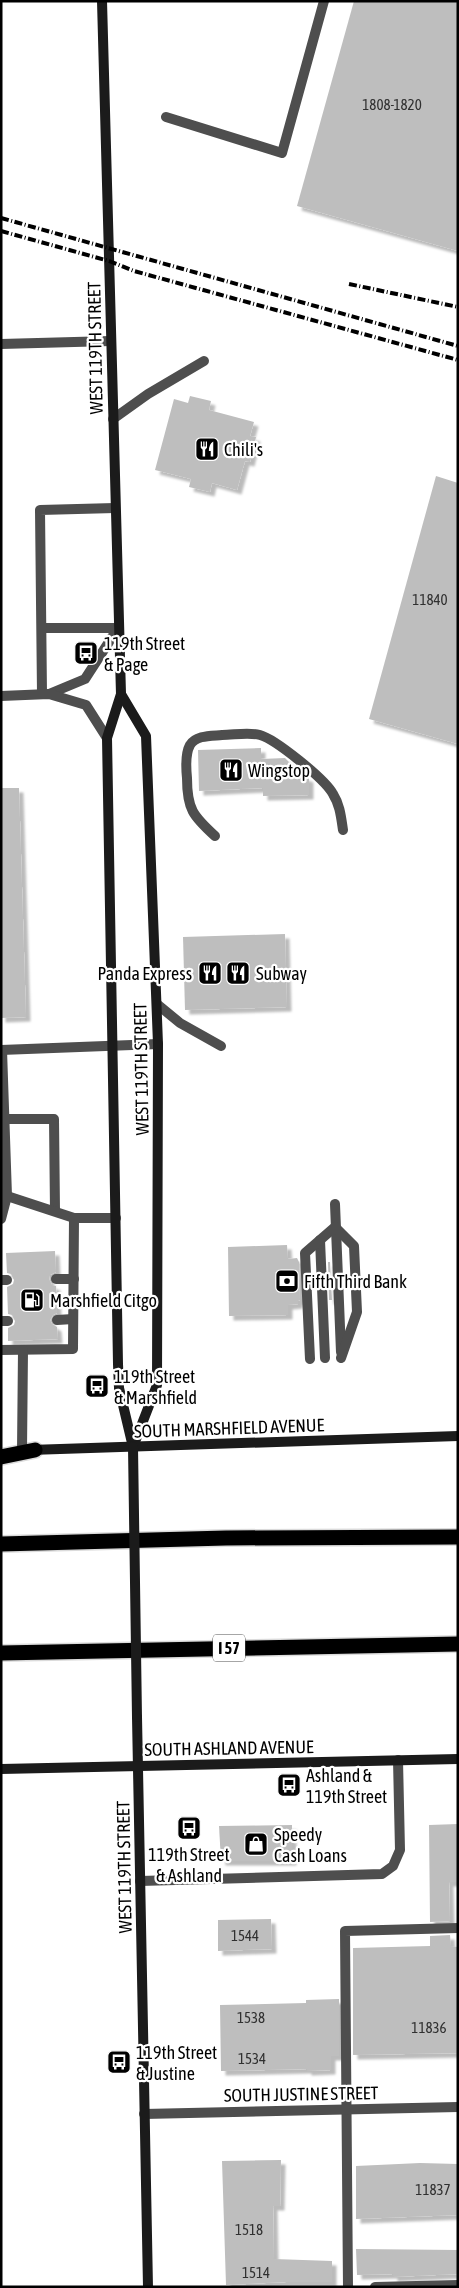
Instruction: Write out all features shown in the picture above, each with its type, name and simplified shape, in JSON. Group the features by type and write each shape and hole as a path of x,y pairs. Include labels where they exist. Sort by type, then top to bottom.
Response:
{"highway":[{"path":"1,1457 29,1450"},
{"path":"1,1544 226,1538 458,1537"},
{"name":"I 57","path":"1,1653 458,1644"}],"street":[{"name":"WEST 119TH STREET","path":"102,1 118,628 122,694 107,738 119,1388 133,1447 148,2287"},
{"path":"166,117 282,153 324,1"},
{"path":"1,344 111,341"},
{"path":"113,419 148,394 204,361"},
{"path":"46,694 42,628 40,510 115,508"},
{"path":"42,628 118,628"},
{"path":"46,694 85,679 118,628"},
{"path":"1,696 46,694 86,705 107,738"},
{"name":"WEST 119TH STREET","path":"122,694 146,736 158,1044 157,1385 133,1447"},
{"path":"215,836 197,820 191,811 187,798 188,752 191,744 198,738 208,736 259,735 280,746 332,792 338,802 343,830"},
{"path":"156,1004 180,1023 221,1046"},
{"path":"1,1219 6,1196 4,1185 2,1050 158,1044"},
{"path":"3,1126 54,1119 55,1212"},
{"path":"6,1196 74,1218 116,1218"},
{"path":"335,1204 335,1227 341,1358 357,1312 354,1246 335,1227"},
{"path":"1,1350 73,1349 74,1218"},
{"path":"310,1359 305,1253 335,1227"},
{"path":"320,1240 325,1358"},
{"path":"56,1279 74,1279"},
{"path":"57,1320 73,1319"},
{"path":"22,1350 29,1450"},
{"name":"SOUTH MARSHFIELD AVENUE","path":"1,1451 458,1436"},
{"name":"SOUTH ASHLAND AVENUE","path":"1,1769 458,1759"},
{"path":"140,1881 382,1874 393,1866 400,1850 398,1760"},
{"path":"348,2287 345,1931 458,1928"},
{"name":"SOUTH JUSTINE STREET","path":"144,2114 458,2107"},
{"path":"375,2287 458,2285"}],"building":[{"path":"354,1 458,1 458,251 297,206"},
{"name":"Chili's","path":"190,396 211,401 209,410 254,422 250,436 256,437 250,462 245,461 237,490 212,483 210,492 189,487 191,479 155,470 174,399 188,403"},
{"path":"436,476 458,483 458,744 369,719"},
{"path":"261,748 261,759 285,758 303,776 309,778 309,795 263,796 263,788 199,791 198,750"},
{"path":"1,788 19,788 26,1017 1,1018"},
{"path":"285,934 287,1007 185,1010 183,937"},
{"name":"Fifth Third Bank","path":"287,1245 288,1259 297,1258 299,1262 300,1300 298,1304 288,1305 288,1315 229,1316 228,1247"},
{"name":"Marshfield Citgo","path":"55,1251 56,1272 50,1275 49,1279 52,1285 56,1286 57,1313 50,1320 57,1327 58,1339 8,1341 8,1328 14,1325 15,1321 12,1315 8,1314 7,1287 13,1284 14,1280 11,1274 7,1273 6,1253"},
{"path":"328,1262 330,1262 332,1300 329,1300"},
{"path":"458,1824 458,1882 449,1882 450,1921 430,1922 429,1825"},
{"name":"Speedy Cash Loans","path":"292,1825 292,1861 221,1861 219,1826"},
{"path":"271,1919 272,1949 218,1951 218,1920"},
{"path":"450,1935 451,1946 458,1947 458,2053 353,2055 353,1948 430,1946 430,1936"},
{"path":"339,1999 339,2056 331,2056 331,2070 221,2071 220,2005 306,2003 306,2000"},
{"path":"281,2160 280,2206 273,2206 274,2259 332,2261 332,2282 226,2285 222,2161"},
{"path":"420,2163 458,2164 458,2215 356,2219 356,2166"},
{"path":"356,2249 458,2250 458,2274 393,2277 393,2274 357,2275"}],"railway":[{"path":"1,218 458,346"},
{"path":"1,231 109,261 134,271 458,360"},
{"path":"349,284 458,307"}],"place":[{"name":"Chili's","path":"207,449"},
{"name":"119th Street & Page","path":"86,653"},
{"name":"Wingstop","path":"231,770"},
{"name":"Panda Express","path":"210,973"},
{"name":"Subway","path":"238,973"},
{"name":"Fifth Third Bank","path":"287,1281"},
{"name":"Marshfield Citgo","path":"32,1300"},
{"name":"119th Street & Marshfield","path":"97,1386"},
{"name":"Ashland & 119th Street","path":"289,1785"},
{"name":"119th Street & Ashland","path":"189,1828"},
{"name":"Speedy Cash Loans","path":"256,1844"},
{"name":"119th Street & Justine","path":"119,2062"}]}
